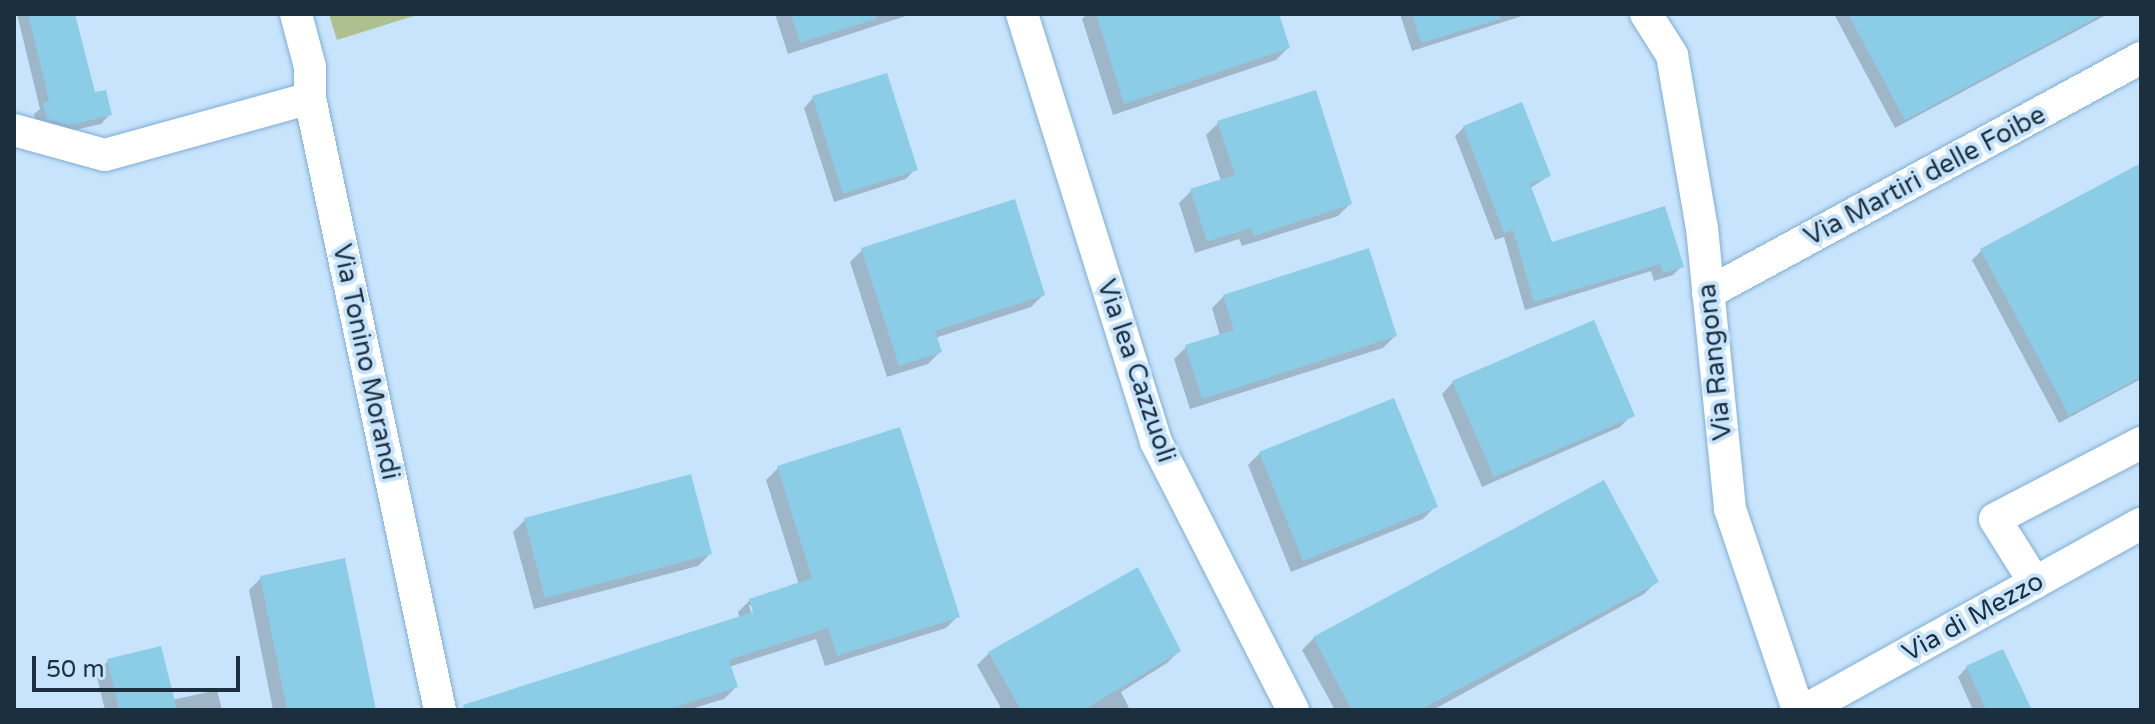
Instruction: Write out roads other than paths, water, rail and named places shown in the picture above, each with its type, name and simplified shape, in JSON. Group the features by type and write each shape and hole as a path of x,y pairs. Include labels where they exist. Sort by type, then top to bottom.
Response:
{"street":[{"name":"Via Tonino Morandi","path":"296,14 310,67 310,98 440,710"},
{"name":"Via lea Cazzuoli","path":"1022,14 1156,442 1293,710"},
{"name":"Via Rangona","path":"1646,14 1672,55 1702,228 1730,509 1798,710"},
{"name":"Via Martiri delle Foibe","path":"1708,293 2141,58"},
{"path":"14,130 105,155 310,98"},
{"path":"2035,583 1995,519 2141,443"},
{"name":"Via di Mezzo","path":"1805,710 2141,524"}]}
